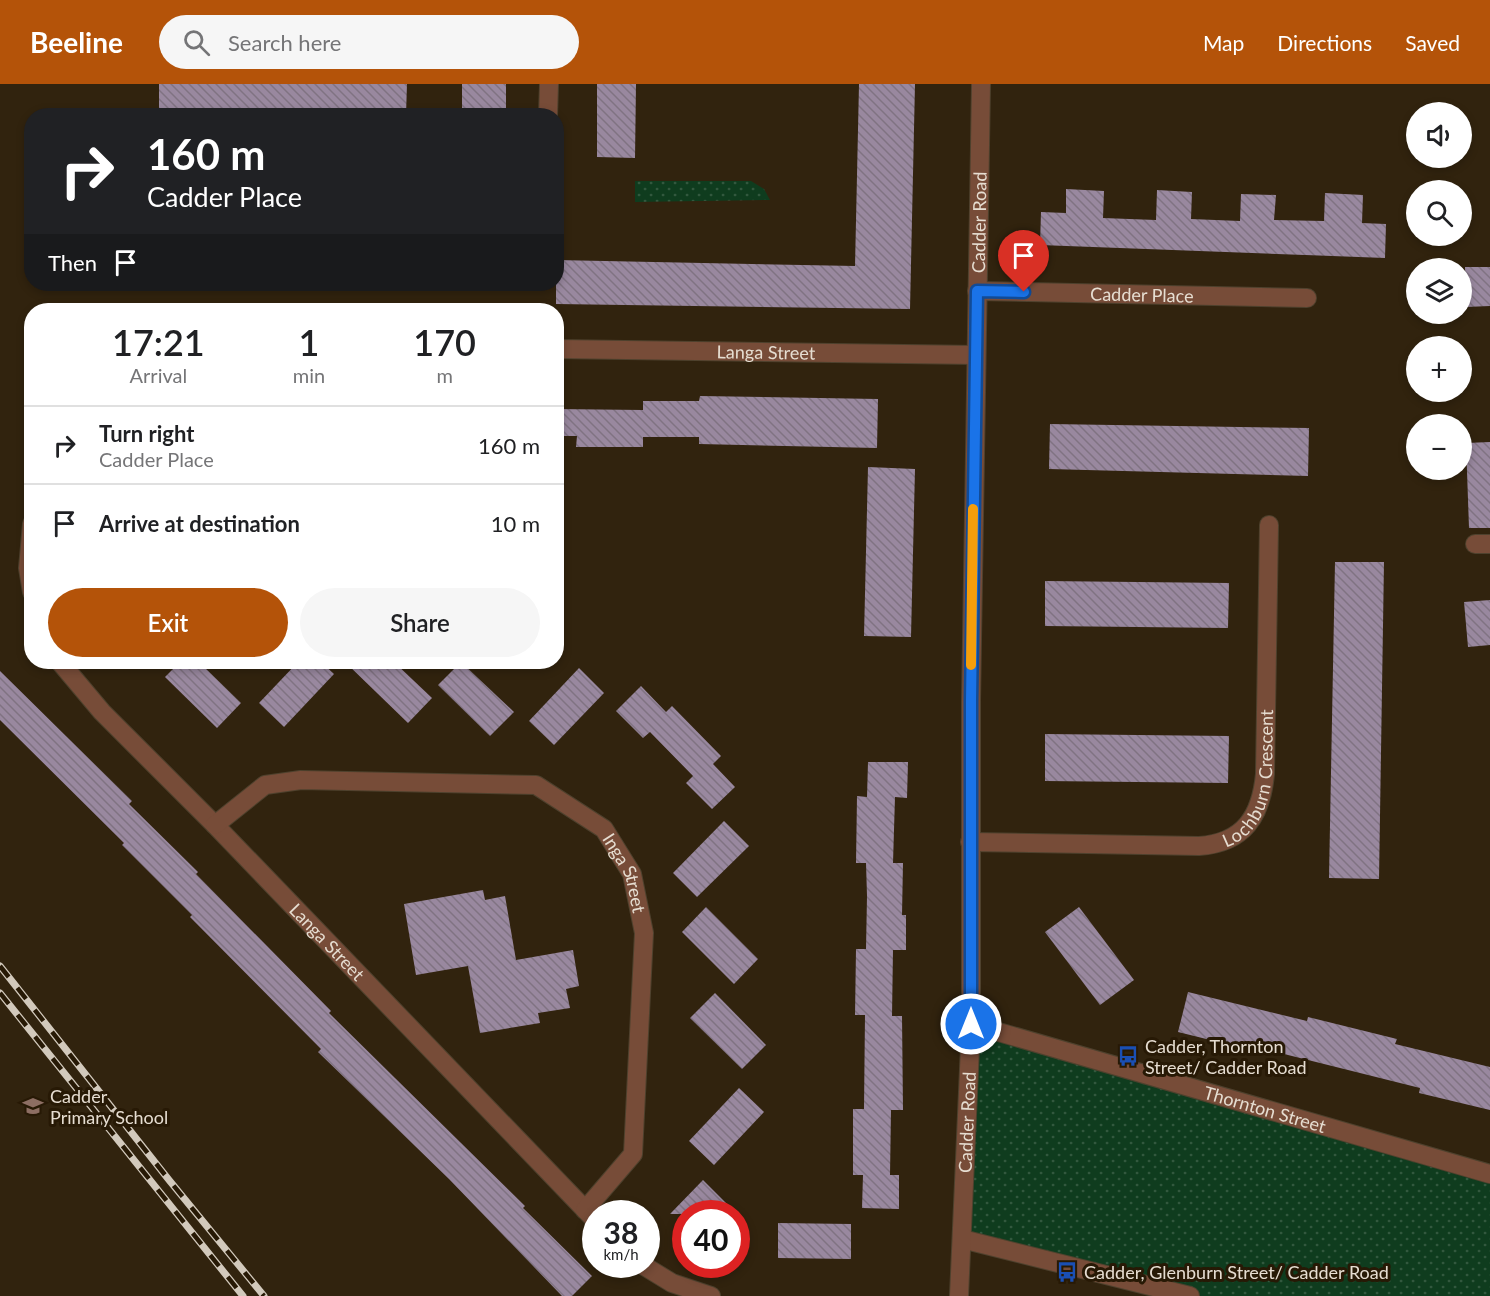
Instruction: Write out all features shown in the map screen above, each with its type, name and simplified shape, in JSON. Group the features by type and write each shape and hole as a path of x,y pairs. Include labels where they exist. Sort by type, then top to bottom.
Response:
{"street":[{"path":"548,108 549,84"},
{"name":"Cadder Road","path":"959,1296 971,1024 970,842 981,84"},
{"name":"Cadder Place","path":"977,291 1307,298"},
{"name":"Langa Street","path":"564,349 976,356"},
{"name":"Lochburn Crescent","path":"970,842 1199,846 1226,841 1245,827 1260,804 1264,783 1269,525"},
{"name":"Langa Street","path":"66,669 102,712 215,825 582,1207"},
{"name":"Inga Street","path":"215,825 265,784 301,780 536,785 604,829 632,874 644,933 633,1154 601,1200"},
{"name":"Thornton Street","path":"971,1024 1490,1174"},
{"path":"962,1239 1190,1296"},
{"path":"660,1276 672,1283 711,1296"}],"green space":[{"path":"635,181 751,181 764,189 770,200 635,202"},
{"path":"975,1032 1490,1179 1490,1296 1201,1296 969,1239"}],"building":[{"path":"159,84 407,84 406,108 159,108"},
{"path":"462,84 506,84 506,108 462,108"},
{"path":"597,84 636,84 635,158 597,157"},
{"path":"859,84 915,84 910,309 556,303 556,291 564,291 564,260 855,266"},
{"path":"1066,189 1104,191 1103,218 1156,220 1157,190 1192,192 1191,219 1240,221 1241,194 1276,195 1274,220 1324,221 1325,193 1363,195 1362,223 1386,224 1385,258 1040,245 1041,212 1066,213"},
{"path":"1472,267 1490,267 1490,306 1472,307"},
{"path":"700,396 878,399 877,448 699,444 699,437 643,437 643,447 576,447 577,436 564,436 564,409 643,410 643,401 699,401"},
{"path":"1050,424 1309,428 1308,476 1049,469"},
{"path":"1490,442 1490,528 1469,528 1467,480 1472,480 1472,443"},
{"path":"868,467 915,469 911,637 864,636"},
{"path":"1335,562 1384,562 1379,879 1329,878"},
{"path":"1045,581 1229,583 1228,628 1045,626"},
{"path":"1490,600 1490,645 1468,647 1464,602"},
{"path":"579,668 604,693 554,745 529,721"},
{"path":"173,669 206,669 241,703 217,728 165,677"},
{"path":"291,669 329,669 334,674 284,727 259,703"},
{"path":"352,669 401,669 432,698 408,723"},
{"path":"454,669 468,669 514,712 490,736 438,685"},
{"path":"0,671 132,801 129,804 198,872 196,874 331,1011 329,1013 525,1206 523,1208 582,1266 582,1278 590,1278 572,1296 562,1296 449,1179 318,1052 321,1049 190,917 192,915 122,845 124,843 0,720"},
{"path":"641,686 666,712 672,706 721,756 713,764 735,787 712,809 686,783 693,776 650,732 643,738 616,711"},
{"path":"1045,734 1229,736 1228,783 1045,781"},
{"path":"868,762 908,762 907,798 895,797 893,863 903,863 902,915 906,915 906,950 893,950 892,1016 902,1016 903,1110 891,1110 890,1175 899,1175 899,1209 862,1208 863,1175 853,1175 853,1109 864,1109 865,1015 855,1015 856,949 866,949 867,896 866,863 856,863 857,796 867,797"},
{"path":"724,821 749,846 697,897 673,873"},
{"path":"483,890 485,900 505,896 516,960 573,950 579,986 566,989 570,1008 538,1013 540,1023 480,1033 468,966 416,975 404,904"},
{"path":"706,907 758,959 734,984 682,932"},
{"path":"1079,907 1134,980 1100,1005 1045,932"},
{"path":"1188,992 1307,1021 1308,1017 1397,1039 1395,1044 1490,1067 1490,1110 1419,1093 1420,1088 1268,1050 1267,1054 1178,1032"},
{"path":"715,993 766,1045 742,1069 690,1018"},
{"path":"739,1088 764,1112 714,1165 689,1141"},
{"path":"703,1180 723,1200 684,1200"},
{"path":"778,1223 851,1224 851,1259 778,1258"}],"railway":[{"path":"0,966 264,1296"},
{"path":"0,993 243,1296"}],"slow traffic":[{"path":"971,665 973,509"}],"place":[{"name":"Cadder, Thornton Street/ Cadder Road","path":"1128,1056"},
{"name":"Cadder Primary School","path":"33,1106"},
{"name":"Cadder, Glenburn Street/ Cadder Road","path":"1067,1272"}],"route":[{"path":"971,1024 971,701 977,291 1024,292"}]}
